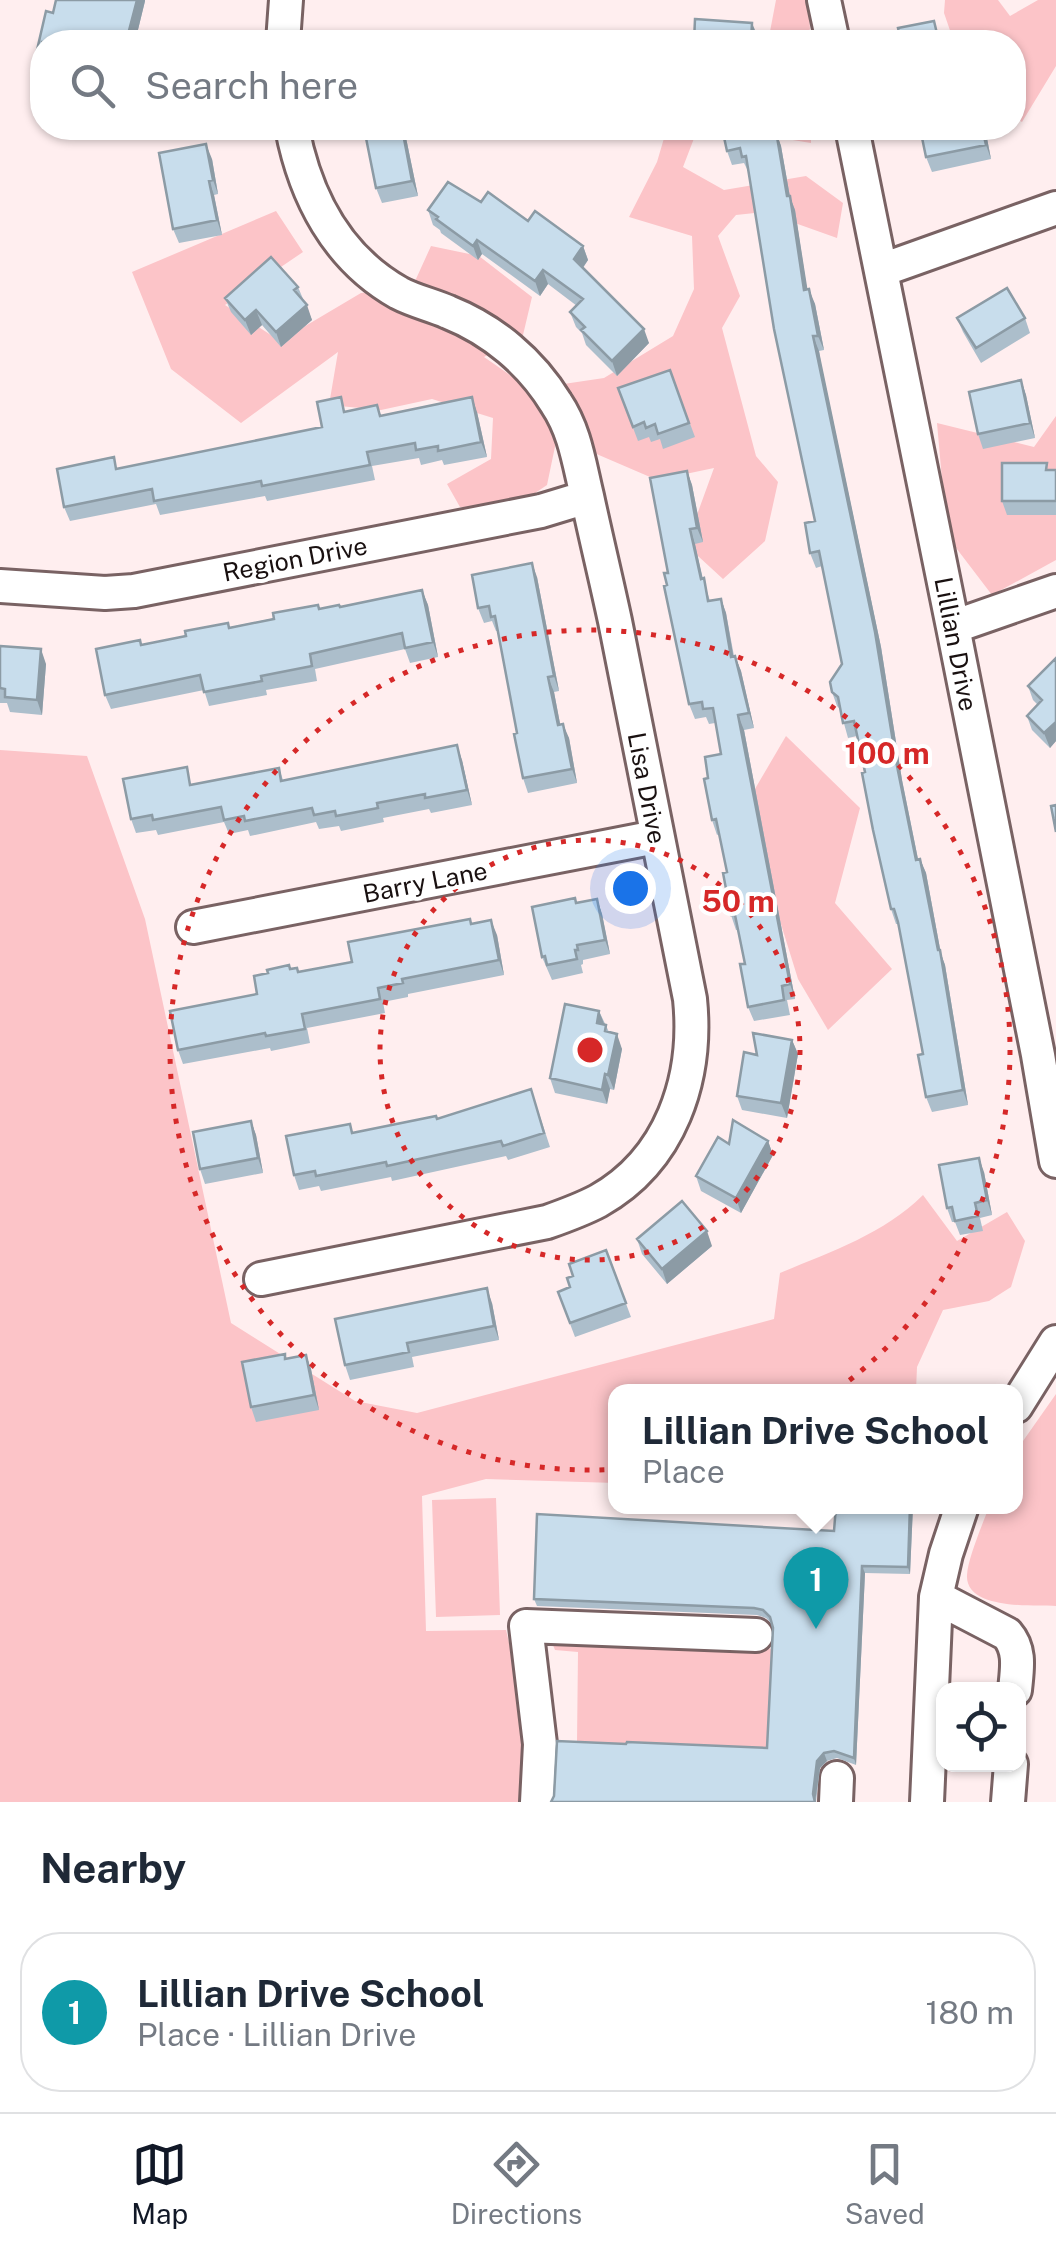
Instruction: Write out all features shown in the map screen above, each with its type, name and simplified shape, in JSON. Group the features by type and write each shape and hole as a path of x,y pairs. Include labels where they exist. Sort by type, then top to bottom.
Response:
{"street":[{"path":"284,30 286,0"},
{"path":"824,0 830,30"},
{"name":"Lisa Drive","path":"261,1280 547,1222 602,1199 644,1164 664,1136 678,1108 692,1044 690,999 606,574 574,437 557,404 529,366 505,344 472,323 403,295 356,262 316,206 295,140"},
{"name":"Lillian Drive","path":"855,140 953,628 1047,1052 1056,1161"},
{"path":"882,270 1056,208"},
{"name":"Region Drive","path":"0,586 105,593 134,591 541,511 587,497"},
{"path":"953,628 1056,591"},
{"name":"Barry Lane","path":"193,926 656,837"},
{"path":"1023,1395 1056,1342"},
{"path":"927,1802 936,1597 959,1514"},
{"path":"936,1597 1008,1634 1018,1653 1016,1682"},
{"path":"537,1802 540,1744 526,1626 756,1634"},
{"path":"1008,1802 1010,1772"}],"shaded area":[{"path":"776,0 808,0 809,30 770,30"},
{"path":"945,0 998,0 1010,16 1038,0 1056,0 1056,66 1026,115 1026,30 950,30 944,13"},
{"path":"663,140 693,140 683,167 724,190 806,176 843,203 837,238 764,212 736,215 718,236 740,296 722,328 756,456 778,482 765,541 723,579 686,545 714,468 657,480 557,437 547,485 516,506 460,507 447,484 491,459 493,418 432,399 381,410 329,405 338,352 241,423 171,369 132,272 276,211 303,252 225,305 280,341 361,293 411,290 431,246 479,256 532,297 523,335 484,357 530,389 604,378 673,336 694,289 692,236 629,217 657,162"},
{"path":"1056,416 1056,560 992,595 947,536 937,423 1034,447"},
{"path":"786,736 860,808 835,903 892,969 828,1030 798,979 771,892 752,794"},
{"path":"0,750 87,756 145,919 231,1323 355,1401 417,1413 774,1319 780,1273 874,1231 923,1195 957,1241 1007,1212 1025,1241 1011,1287 989,1301 943,1310 917,1367 916,1384 608,1384 608,1483 486,1479 422,1496 426,1631 506,1630 529,1726 525,1802 0,1802"},
{"path":"1056,1394 1056,1606 988,1600 969,1586 967,1575 973,1550 986,1514 1023,1514 1023,1441"},
{"path":"496,1498 500,1615 436,1617 432,1500"},
{"path":"555,1641 775,1649 769,1756 554,1748 554,1742 577,1742 578,1652 555,1650"}],"building":[{"path":"56,0 137,0 129,30 42,30 46,11 53,13"},
{"path":"695,19 752,23 752,30 695,30"},
{"path":"934,21 936,30 898,30"},
{"path":"366,140 404,140 412,181 376,188"},
{"path":"725,140 778,140 804,290 809,289 818,336 813,336 875,632 897,766 940,950 963,1090 926,1097 918,1055 923,1054 898,922 891,909 873,830 854,721 843,723 838,697 830,682 842,664 819,551 810,553 805,523 815,521 774,329 746,156 742,157 740,148 727,151"},
{"path":"922,140 985,140 986,145 926,157"},
{"path":"206,144 217,220 173,229 159,153"},
{"path":"448,182 481,202 488,192 528,221 535,211 583,246 574,259 644,329 612,361 581,330 585,327 570,312 583,299 543,270 535,281 477,240 473,246 436,219 428,210"},
{"path":"271,257 298,287 294,290 307,305 276,332 256,310 245,320 225,298"},
{"path":"1007,288 1025,318 976,348 957,318"},
{"path":"670,370 689,423 658,434 655,424 646,428 644,422 633,427 618,388"},
{"path":"1021,380 1030,423 978,434 969,392"},
{"path":"341,397 344,412 377,405 380,416 472,397 481,442 438,451 438,446 416,450 415,443 367,452 370,465 262,486 261,481 154,501 152,489 64,507 57,469 114,457 116,469 322,427 317,402"},
{"path":"1002,463 1047,463 1046,470 1056,470 1056,501 1002,501"},
{"path":"687,471 697,528 690,529 701,579 704,578 708,601 721,599 731,657 735,656 749,713 738,715 790,984 782,986 784,1000 748,1007 740,964 745,964 735,915 731,915 723,873 727,872 704,779 708,778 705,757 721,754 713,708 703,709 702,702 689,704 664,586 664,573 668,573 650,478"},
{"path":"532,563 554,676 548,677 572,769 523,778 495,616 491,617 489,606 478,608 472,575"},
{"path":"422,590 433,642 405,648 402,633 310,654 312,666 261,676 262,681 204,692 200,675 105,695 96,649 140,640 141,645 186,636 185,631 274,619 273,613 318,605 319,609 340,607"},
{"path":"0,646 41,649 37,700 5,697 5,689 0,688"},
{"path":"1056,658 1056,722 1044,733 1027,716 1042,700 1028,686"},
{"path":"457,745 467,790 377,803 378,808 336,816 335,811 314,815 312,808 245,821 244,816 224,820 221,807 153,820 152,815 131,819 123,779 187,767 190,785 279,768 281,781"},
{"path":"1056,805 1056,832 1051,806"},
{"path":"575,898 576,903 597,899 605,940 577,945 577,959 547,965 532,907"},
{"path":"470,919 471,924 491,920 499,960 402,979 403,983 378,988 380,999 302,1014 305,1029 178,1050 170,1011 257,994 254,976 268,973 267,970 289,965 298,972 352,962 348,942"},
{"path":"565,1004 599,1011 597,1023 606,1025 605,1031 617,1034 602,1090 550,1078"},
{"path":"753,1033 792,1040 781,1103 737,1096 744,1052 757,1055"},
{"path":"531,1089 544,1133 503,1146 501,1141 387,1166 386,1162 316,1176 315,1171 294,1175 286,1136 350,1124 352,1133 436,1116 437,1119"},
{"path":"733,1120 768,1141 736,1198 696,1176 718,1137 729,1144"},
{"path":"251,1121 258,1158 200,1169 193,1132"},
{"path":"979,1158 987,1200 975,1203 978,1216 955,1221 952,1207 947,1208 939,1165"},
{"path":"682,1201 707,1231 662,1269 637,1239"},
{"path":"606,1250 626,1303 570,1323 558,1292 570,1287 567,1278 573,1276 569,1264"},
{"path":"487,1288 494,1326 407,1343 409,1352 345,1365 335,1319"},
{"path":"285,1354 285,1359 306,1355 314,1395 251,1407 242,1362"},
{"path":"537,1514 834,1531 835,1514 910,1514 908,1567 862,1566 854,1758 834,1751 824,1753 817,1761 815,1802 551,1802 557,1741 767,1748 773,1628 770,1617 754,1608 534,1599"}],"place":[{"name":"Lillian Drive School","path":"816,1629"}]}
